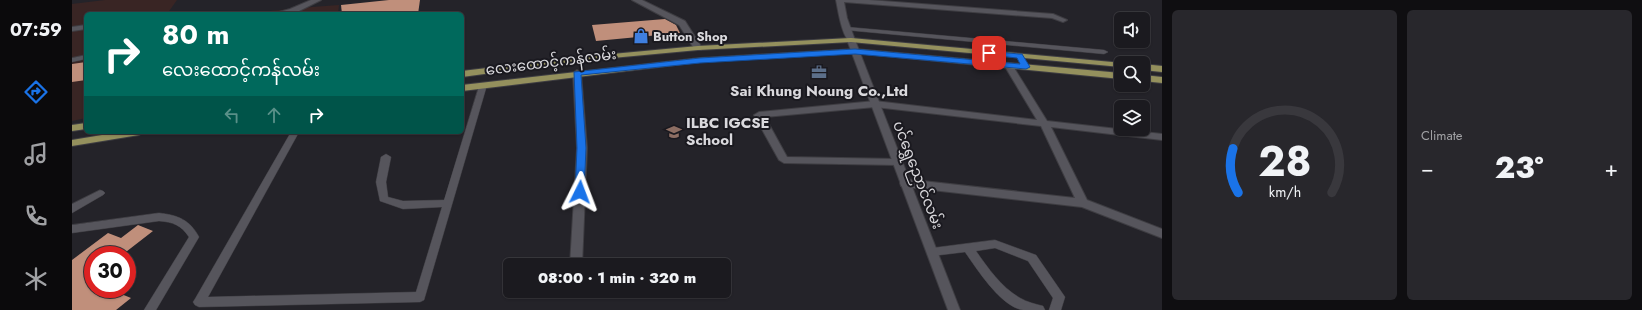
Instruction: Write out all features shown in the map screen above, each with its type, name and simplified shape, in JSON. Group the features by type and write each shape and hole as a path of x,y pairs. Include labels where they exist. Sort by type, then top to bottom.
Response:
{"main road":[{"name":"လေးထောင့်ကန်လမ်း","path":"464,74 580,59 698,48 851,40 1114,64"},
{"name":"လေးထောင့်ကန်လမ်း","path":"464,88 700,60 855,51 1114,75"},
{"path":"1019,56 1026,67"},
{"path":"580,59 581,73"},
{"path":"1150,68 1162,69"},
{"path":"1150,79 1162,80"},
{"path":"72,128 84,126"},
{"path":"72,143 127,134"}],"street":[{"path":"287,12 317,0"},
{"path":"636,0 672,16 682,23 698,48"},
{"path":"840,0 1053,16 1063,20"},
{"name":"ပင်ရွှေညောင်လမ်း","path":"840,0 847,29 855,51 954,310"},
{"path":"944,0 948,8"},
{"path":"72,29 84,28"},
{"path":"1008,65 1044,123 1083,203"},
{"path":"576,258 582,148 581,73"},
{"path":"897,162 784,160 759,115 875,104 1162,137"},
{"path":"905,183 1083,203 1162,234"}],"lane":[{"path":"847,29 1104,52"},
{"path":"72,60 84,57"},
{"path":"294,134 199,302 420,297 482,85"},
{"path":"386,157 382,182 383,199 404,205 447,203"},
{"path":"72,209 100,193"},
{"path":"72,229 159,217 173,218 186,224 194,237 150,310"},
{"path":"932,252 994,244 1032,258 1059,297 1055,310"},
{"path":"968,248 1007,296 1027,308 1039,310"}],"shaded area":[{"path":"105,0 177,0 168,12 84,12 84,118 72,121 72,4"},
{"path":"339,5 338,12 258,12"}],"building":[{"path":"389,0 420,0 418,12 342,12 341,5"},
{"path":"665,19 676,25 680,33 596,41 592,25"},
{"path":"84,62 84,80 72,82 72,64"},
{"path":"138,225 153,231 134,246 91,246 108,233 121,238"},
{"path":"84,251 84,298 131,298 116,310 72,310 72,260"}],"place":[{"name":"Button Shop","path":"641,36"},
{"name":"Sai Khung Noung Co.,Ltd","path":"819,72"},
{"name":"ILBC IGCSE School","path":"674,132"}],"route":[{"path":"580,192 582,148 577,73 700,60 855,51 1026,67 1019,56 989,53"}]}
